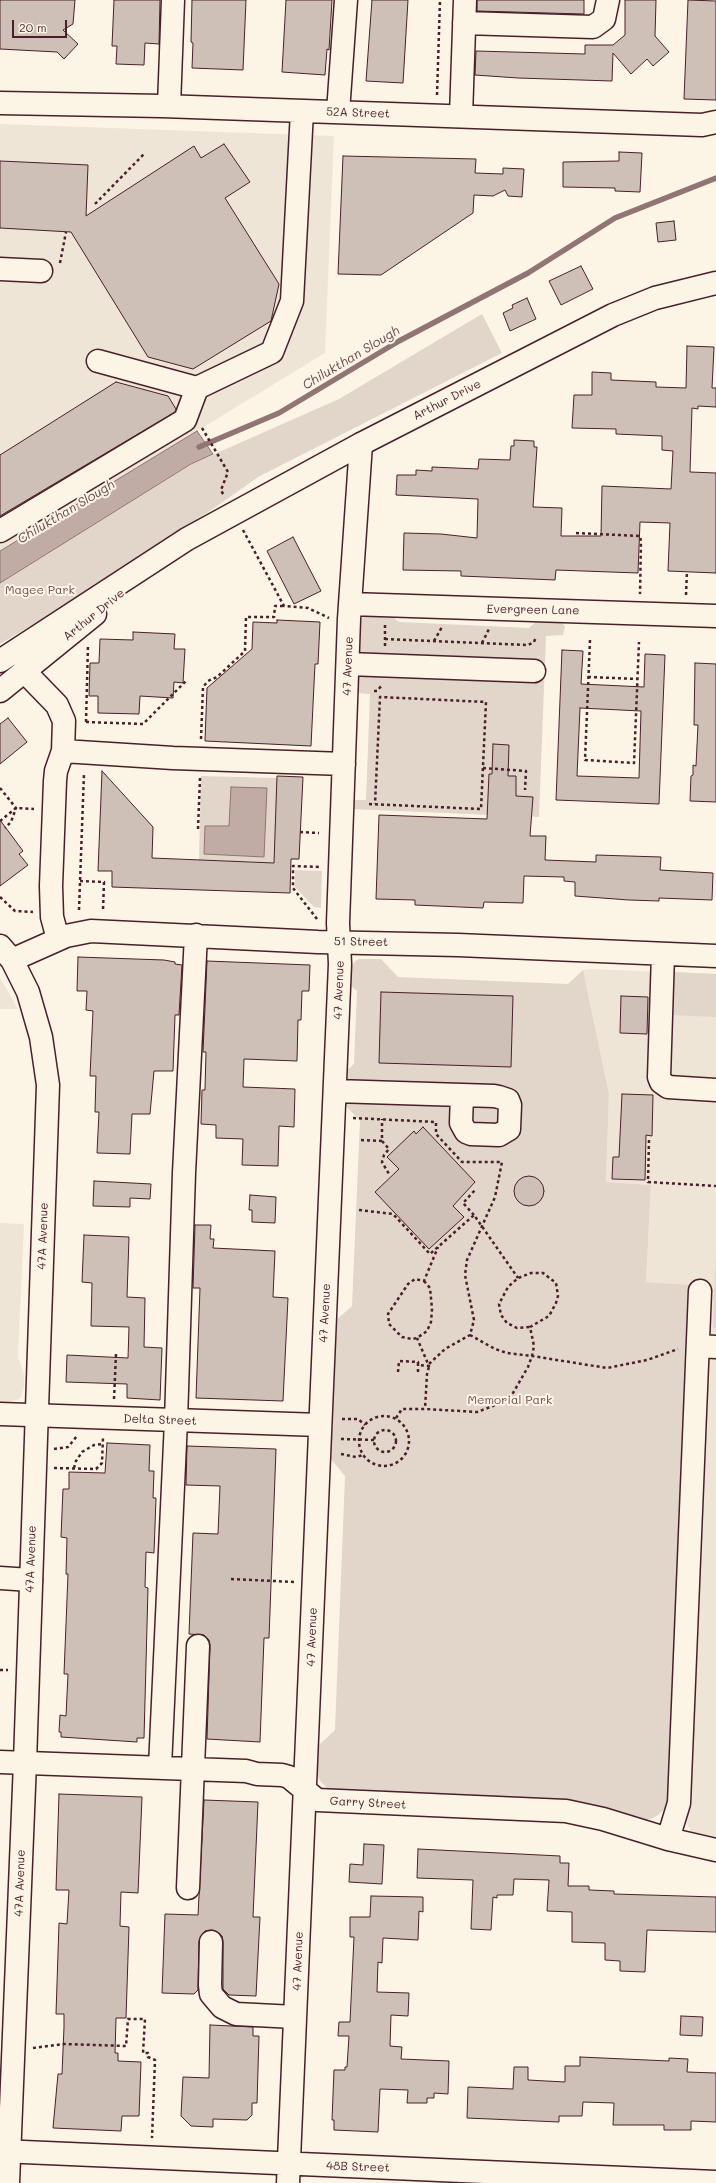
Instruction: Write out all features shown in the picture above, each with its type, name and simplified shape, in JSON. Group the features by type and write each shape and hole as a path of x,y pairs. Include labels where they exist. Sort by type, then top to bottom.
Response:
{"street":[{"path":"169,106 173,0"},
{"path":"338,112 346,0"},
{"path":"461,116 465,0"},
{"path":"464,23 593,27 604,19 608,0"},
{"name":"52A Street","path":"0,103 169,106 702,125 716,122"},
{"path":"98,361 197,388 272,352 292,301 302,111"},
{"path":"0,269 50,268"},
{"name":"Arthur Drive","path":"0,661 187,539 361,444 613,315 655,298 716,283"},
{"path":"0,531 185,420 197,388"},
{"name":"47 Avenue","path":"288,2173 296,2017 335,1091 350,604 361,444"},
{"name":"Arthur Drive","path":"0,691 187,539"},
{"name":"Evergreen Lane","path":"350,604 716,616"},
{"path":"348,664 534,672"},
{"path":"24,671 61,712 64,721 63,751 56,771 54,810 52,909 58,939"},
{"path":"63,751 165,758 344,764"},
{"name":"51 Street","path":"6,953 58,939 74,933 91,931 716,956"},
{"path":"160,1767 176,1421 184,1173 196,936"},
{"name":"47A Avenue","path":"6,953 28,992 35,1012 46,1060 48,1085 35,1416 25,1762 5,2151 8,2183"},
{"path":"663,954 659,1077 661,1082 668,1087 716,1090"},
{"path":"335,1091 462,1096"},
{"path":"668,1839 679,1803 707,1347 700,1291"},
{"name":"Delta Street","path":"0,1414 320,1425"},
{"path":"0,1578 31,1580"},
{"path":"188,1888 198,1646"},
{"name":"Garry Street","path":"0,1762 160,1767 282,1775 289,1777 317,1800 330,1802 566,1811 603,1819 668,1839 716,1850"},
{"path":"212,1942 210,1985 212,1994 222,2007 236,2014 296,2017"},
{"name":"48B Street","path":"5,2151 288,2173 716,2182"}],"path":[{"path":"437,98 440,0"},
{"path":"95,204 144,154"},
{"path":"50,268 66,232"},
{"path":"200,427 228,472 221,490 225,499"},
{"path":"241,526 284,606"},
{"path":"576,533 640,536 642,541 640,597"},
{"path":"686,598 687,571"},
{"path":"201,746 203,687 208,681 217,677 245,651 246,616 274,618 275,606 284,606 308,608 326,618 334,618"},
{"path":"384,650 386,618"},
{"path":"434,641 443,626"},
{"path":"482,643 489,628"},
{"path":"385,639 528,644 534,642 536,637"},
{"path":"590,640 585,760 634,763 639,642"},
{"path":"588,677 638,679"},
{"path":"86,722 143,724 187,680"},
{"path":"369,804 481,808 486,702 380,697 375,804"},
{"path":"483,768 526,771 525,790"},
{"path":"198,829 200,776"},
{"path":"0,788 16,808"},
{"path":"0,821 16,808 54,810"},
{"path":"6,828 11,822 16,808"},
{"path":"300,832 320,833"},
{"path":"319,923 316,916 293,888 293,866 322,867"},
{"path":"80,881 104,882 103,910"},
{"path":"0,897 15,911 40,913"},
{"path":"362,1118 436,1122 436,1134 462,1162 502,1162 495,1197 467,1260 465,1275 474,1320 470,1335 446,1349 428,1366 418,1365 418,1362 400,1361 398,1372"},
{"path":"382,1119 382,1140 389,1149 384,1155 382,1162 389,1174"},
{"path":"361,1140 382,1140"},
{"path":"649,1140 648,1182 716,1186"},
{"path":"476,1189 463,1203 474,1215 518,1278"},
{"path":"359,1210 393,1214 430,1254 474,1215"},
{"path":"424,1281 438,1246"},
{"path":"531,1273 543,1273 552,1278 558,1289 556,1303 553,1310 543,1321 530,1327 511,1326 503,1319 499,1310 503,1294 518,1278 531,1273"},
{"path":"415,1279 424,1281 430,1288 432,1316 427,1330 417,1338 412,1339 398,1334 389,1324 388,1314 408,1284 415,1279"},
{"path":"396,1418 402,1410 426,1409 477,1412 493,1406 513,1393 528,1367 532,1356 534,1346 530,1327"},
{"path":"470,1335 495,1350 507,1354 532,1356 607,1368 647,1360 673,1350 707,1347"},
{"path":"417,1338 428,1366 426,1409"},
{"path":"114,1399 116,1354"},
{"path":"418,1365 418,1372"},
{"path":"379,1416 396,1418 403,1423 410,1438 406,1455 396,1463 384,1466 373,1463 363,1455 359,1440 365,1425 371,1419 379,1416"},
{"path":"342,1419 358,1419 365,1425"},
{"path":"386,1431 393,1434 396,1440 394,1447 384,1452 378,1449 375,1440 380,1432 386,1431"},
{"path":"53,1449 68,1447 77,1435"},
{"path":"53,1468 96,1469 102,1464 103,1436"},
{"path":"342,1439 375,1440"},
{"path":"74,1468 76,1461 82,1452 94,1445 103,1444"},
{"path":"341,1454 356,1457 363,1455"},
{"path":"231,1579 295,1582"},
{"path":"0,1670 8,1670"},
{"path":"33,2048 64,2044 126,2046 128,2019 145,2019 144,2053 148,2053 148,2057 155,2060 152,2140"}],"shaded area":[{"path":"0,124 334,136 325,353 0,551"},
{"path":"590,969 716,974 716,1840 693,1834 685,1818 692,1285 646,1282 651,1185 606,1182 609,1094 583,970"},
{"path":"0,978 5,986 18,1009 0,1009"},
{"path":"0,1223 24,1224 18,1357 24,1374 24,1387 20,1399 6,1403 0,1403"}],"green space":[{"name":"Magee Park","path":"482,314 502,353 258,477 87,592 0,644 0,583 192,464 339,399"},
{"path":"369,615 393,616 397,621 401,622 529,628 537,621 562,623 565,626 563,635 546,636 539,817 351,809 353,800 366,800 370,694 357,693 358,627 362,618"},
{"path":"201,776 277,778 277,776 303,777 299,860 291,859 291,863 199,860"},
{"path":"295,870 322,871 321,908 314,907 295,887"},
{"name":"Memorial Park","path":"359,959 381,959 398,977 568,984 583,970 609,1094 606,1182 651,1185 646,1282 692,1285 668,1806 651,1819 638,1820 328,1789 320,1781 317,1774 317,1747 335,1730 345,1476 330,1458 335,1321 352,1306 360,1121 344,1104 345,1072 354,1064 357,991 351,986 351,968 355,961"},
{"path":"673,972 716,974 716,1017 671,1015"},
{"path":"716,1251 716,1328 713,1328"}],"water":[{"path":"197,431 213,454 191,464 0,583 0,551"},
{"path":"231,787 267,788 264,857 204,854 205,826 229,826"}],"building":[{"path":"0,0 75,0 73,24 63,30 78,44 64,59 57,52 0,49"},
{"path":"114,0 160,0 159,44 145,43 144,65 116,64 117,46 112,46"},
{"path":"192,0 246,0 243,70 192,68"},
{"path":"286,0 332,0 329,50 327,49 325,75 282,72"},
{"path":"372,0 408,0 403,83 366,81"},
{"path":"477,0 584,0 584,14 477,11"},
{"path":"625,0 656,0 655,36 669,52 653,66 647,59 631,74 613,53 612,81 475,75 476,51 585,54 585,45 613,45 625,35"},
{"path":"688,0 716,1 716,100 684,99"},
{"path":"224,144 250,182 225,198 279,284 271,321 193,369 148,357 71,232 0,228 0,161 88,165 86,216 194,146 201,158"},
{"path":"619,152 642,153 640,192 615,191 615,188 563,187 563,162 619,161"},
{"path":"343,156 476,159 475,173 503,174 503,168 524,169 522,197 508,196 505,190 493,196 474,195 473,213 381,275 338,274"},
{"path":"674,221 676,240 658,242 656,223"},
{"path":"581,266 593,289 561,305 549,281"},
{"path":"527,298 536,319 510,331 503,313 513,308 512,305"},
{"path":"687,346 714,347 712,388 716,388 716,407 698,406 698,409 692,408 690,472 716,473 716,573 668,571 670,523 640,522 638,573 556,570 555,580 461,576 461,571 403,570 404,533 441,534 477,538 478,499 396,495 397,475 416,475 416,470 432,471 432,467 478,469 479,459 510,460 511,446 514,446 514,440 534,441 534,447 537,447 533,507 562,508 561,536 601,536 602,486 671,489 673,451 662,450 662,436 616,434 616,429 572,428 574,395 592,395 592,372 611,373 611,380 656,382 656,387 686,388"},
{"path":"116,382 168,396 176,409 175,412 0,516 0,455"},
{"path":"293,537 321,591 294,604 267,551"},
{"path":"277,620 320,622 318,664 315,664 311,746 205,741 207,688 252,649 253,622 277,623"},
{"path":"133,632 175,634 174,649 185,649 183,683 174,682 173,698 140,696 139,714 98,713 98,696 89,696 90,663 99,663 100,639 133,640"},
{"path":"562,650 583,651 581,684 644,687 645,654 665,655 659,804 556,800","holes":["580,708 641,711 639,778 577,776"]},
{"path":"695,663 716,664 716,802 690,801 691,776 693,775 693,765 696,766 698,725 694,725"},
{"path":"8,718 27,742 0,764 0,724"},
{"path":"493,744 509,745 508,776 516,776 516,796 533,797 530,836 546,836 545,860 596,862 596,855 661,857 660,870 713,873 712,900 659,898 659,901 575,896 575,882 564,881 564,877 524,876 523,903 484,902 483,908 415,905 415,900 376,899 379,815 487,819 489,774 492,774"},
{"path":"102,771 153,827 152,858 274,863 277,776 303,777 299,859 291,859 290,893 112,887 112,871 98,871"},
{"path":"0,820 23,851 19,854 28,865 0,886"},
{"path":"78,957 164,960 182,965 179,1015 175,1015 173,1071 154,1071 150,1114 132,1114 130,1154 97,1153 99,1112 95,1112 96,1076 90,1076 93,1011 86,1010 87,991 77,991"},
{"path":"207,961 310,965 309,991 302,991 301,1020 298,1020 297,1061 244,1059 243,1087 295,1089 294,1127 279,1126 278,1166 242,1165 243,1139 216,1138 216,1125 201,1124 202,1090 205,1090 206,1052 203,1052"},
{"path":"381,992 513,996 511,1067 379,1063"},
{"path":"621,996 648,997 647,1034 620,1033"},
{"path":"622,1094 653,1095 652,1136 646,1135 645,1180 612,1179 613,1157 619,1157"},
{"path":"423,1127 475,1182 453,1206 464,1217 429,1249 375,1192 399,1169 387,1157 414,1131 416,1134"},
{"path":"529,1176 535,1177 543,1185 543,1197 535,1205 529,1206 523,1205 515,1197 514,1191 515,1185 523,1177"},
{"path":"94,1181 151,1184 150,1199 130,1198 130,1207 93,1206"},
{"path":"250,1195 276,1197 275,1223 252,1222 252,1210 249,1210"},
{"path":"195,1225 211,1225 210,1239 214,1239 213,1248 275,1251 273,1297 288,1298 283,1401 196,1398 200,1288 193,1288"},
{"path":"84,1235 129,1237 127,1297 145,1298 144,1347 162,1348 160,1400 127,1398 127,1384 66,1382 67,1355 128,1358 129,1327 91,1326 92,1283 82,1282"},
{"path":"107,1443 150,1445 149,1471 154,1471 153,1498 156,1498 154,1553 146,1552 145,1587 148,1588 144,1738 137,1738 137,1742 61,1737 61,1732 59,1732 60,1715 66,1716 68,1674 64,1674 68,1574 66,1574 67,1538 61,1537 63,1489 69,1489 69,1472 105,1473"},
{"path":"187,1446 276,1449 269,1638 264,1638 260,1742 207,1739 209,1640 204,1635 189,1634 193,1533 218,1534 220,1486 186,1485"},
{"path":"59,1794 142,1797 138,1893 121,1892 120,1926 129,1927 126,2018 116,2018 115,2053 118,2053 118,2061 141,2062 139,2116 122,2116 121,2131 53,2128 58,2074 62,2074 64,2027 64,2014 56,2014 59,1923 67,1924 69,1890 56,1890"},
{"path":"204,1800 258,1802 253,1917 260,1917 256,1996 229,1995 223,1989 222,1936 212,1930 205,1931 199,1941 198,1990 194,1994 162,1993 165,1914 198,1915"},
{"path":"364,1844 384,1845 382,1884 349,1882 350,1864 363,1865"},
{"path":"418,1849 560,1856 560,1863 569,1863 568,1886 589,1886 589,1890 614,1891 614,1894 716,1897 716,1932 647,1930 645,1972 620,1971 620,1961 605,1960 605,1943 572,1942 572,1912 547,1911 549,1880 514,1879 513,1895 497,1895 497,1898 493,1897 491,1930 471,1929 473,1880 417,1878"},
{"path":"371,1896 423,1897 423,1912 419,1911 418,1940 383,1938 382,1963 378,1962 377,1992 409,1993 408,2016 391,2015 390,2046 402,2047 401,2059 449,2061 448,2094 434,2093 434,2098 427,2098 427,2103 407,2103 408,2090 380,2089 378,2132 334,2130 334,2120 332,2120 334,2070 345,2070 345,2067 347,2067 349,2036 338,2036 339,2022 350,2022 354,1937 350,1937 350,1917 370,1917"},
{"path":"681,2016 703,2017 702,2036 680,2035"},
{"path":"210,2025 253,2027 253,2036 259,2036 257,2103 252,2103 252,2115 247,2120 213,2119 213,2127 191,2126 181,2116 183,2077 209,2078"},
{"path":"580,2057 669,2061 669,2058 688,2059 687,2072 716,2073 716,2122 691,2121 691,2130 664,2130 664,2125 613,2125 614,2103 583,2102 582,2116 559,2116 559,2122 467,2118 468,2087 513,2089 514,2067 528,2067 528,2080 565,2082 565,2066 580,2066"}],"waterway":[{"name":"Chilukthan Slough","path":"199,447 279,413 399,341 528,273 615,218 716,178"}]}
